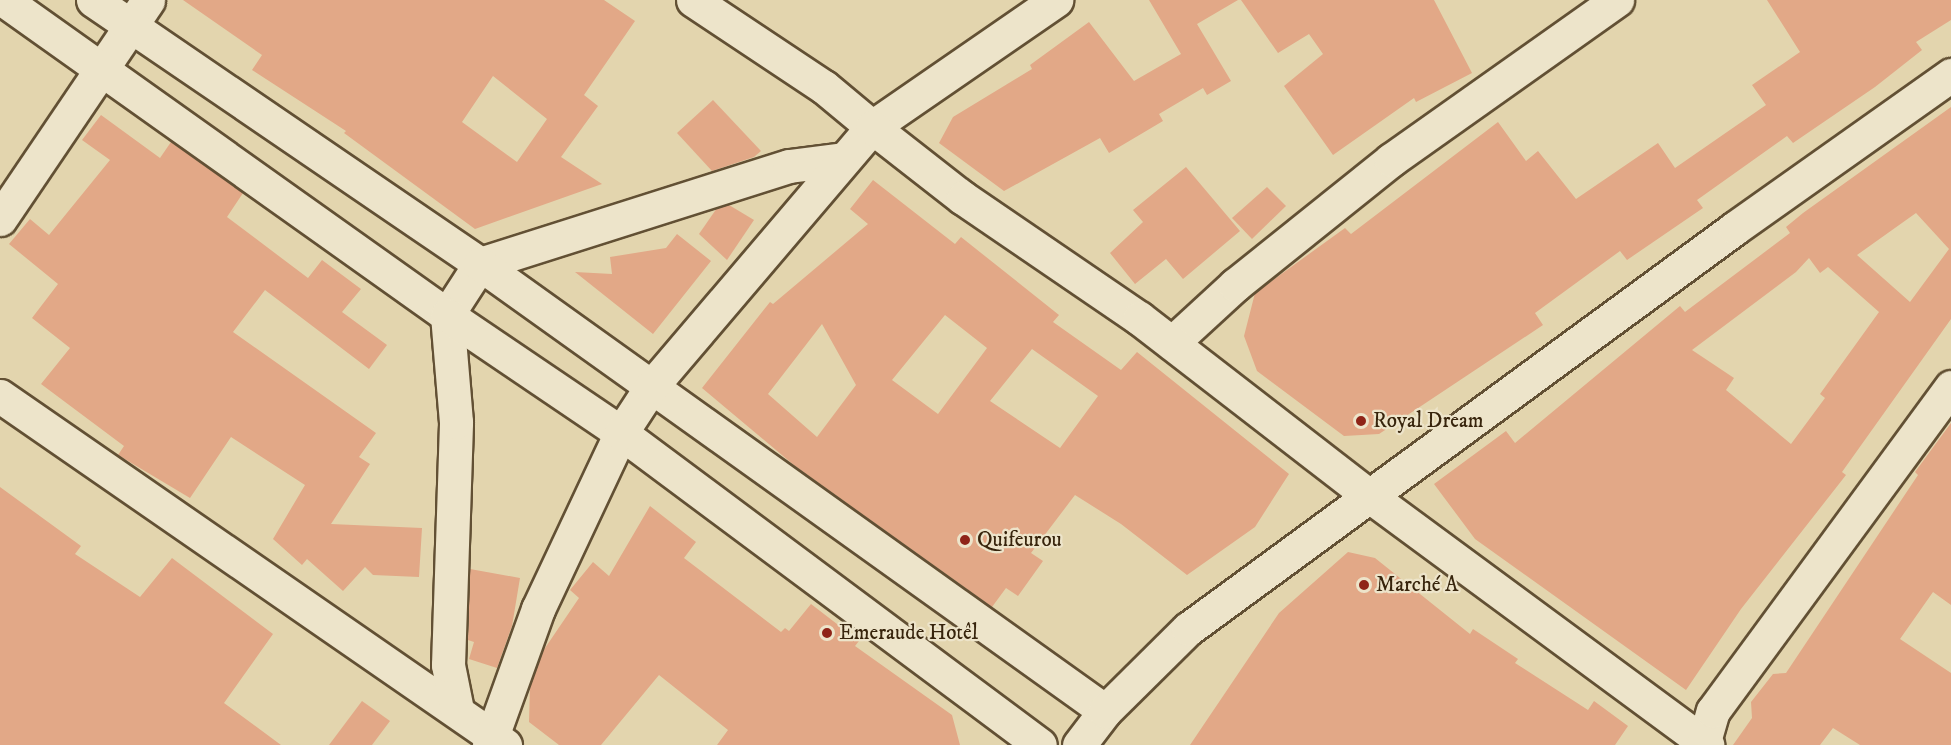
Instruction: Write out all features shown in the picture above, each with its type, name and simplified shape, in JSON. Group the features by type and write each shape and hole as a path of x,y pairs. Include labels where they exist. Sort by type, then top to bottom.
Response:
{"street":[{"path":"4,0 101,66 447,315 621,433 1040,745"},
{"path":"93,0 480,264 1105,711"},
{"path":"0,219 101,66 148,0"},
{"path":"693,0 824,87 963,198 1172,343 1371,497 1705,745 1713,711 1951,387"},
{"path":"0,396 331,628 457,710 495,742 538,609 621,433 651,387 872,127 1056,0"},
{"path":"1172,343 1234,285 1391,160 1617,0"},
{"path":"1079,745 1105,711 1188,629 1735,228 1951,75"},
{"path":"457,710 448,665 456,422 447,315 480,264 789,166 844,159"}],"building":[{"path":"183,0 604,0 635,21 584,95 598,106 561,157 602,184 475,229 344,133 346,131 252,70 262,55","holes":["493,76 547,119 517,162 462,122"]},
{"path":"1149,0 1238,0 1197,24 1231,81 1207,95 1203,88 1159,114 1163,121 1109,153 1100,138 1004,191 939,143 953,117 1032,69 1030,65 1089,22 1134,81 1181,54"},
{"path":"1241,0 1434,0 1472,73 1416,102 1414,98 1333,155 1284,86 1323,54 1309,34 1278,53"},
{"path":"1767,0 1951,0 1951,20 1916,42 1922,50 1875,87 1793,143 1787,136 1697,200 1703,208 1627,260 1620,251 1535,313 1543,325 1379,434 1344,436 1257,371 1244,336 1255,293 1345,228 1351,234 1498,122 1526,161 1538,151 1576,199 1658,143 1675,168 1766,105 1752,85 1800,52"},
{"path":"713,100 761,151 754,157 712,171 677,133"},
{"path":"1951,107 1951,319 1842,472 1846,475 1741,609 1686,690 1475,539 1434,484 1506,431 1515,443 1680,306 1685,312 1790,233 1786,227","holes":["1916,213 1949,249 1910,302 1857,255","1809,258 1820,273 1828,267 1879,312 1820,394 1825,398 1791,444 1726,390 1734,378 1692,350 1796,272"]},
{"path":"101,115 160,158 171,142 243,193 227,217 308,278 322,260 361,289 342,312 387,345 369,369 265,290 233,332 376,433 359,457 370,464 331,524 422,528 419,577 373,575 365,567 343,591 307,559 302,565 273,539 305,485 231,437 190,498 118,455 124,446 41,384 70,348 32,318 58,284 9,244 30,219 49,235 110,160 82,140"},
{"path":"1186,167 1240,231 1183,279 1166,259 1135,284 1110,253 1143,222 1133,210"},
{"path":"873,180 955,244 961,237 1059,315 1053,322 1121,370 1137,352 1289,474 1255,527 1187,575 1121,524 1075,495 1031,553 1043,561 1018,596 1006,588 992,607 795,466 702,388 770,302 773,304 868,224 850,209","holes":["945,315 987,348 938,414 892,380","822,324 856,385 817,437 768,394","1032,349 1098,396 1060,448 990,401"]},
{"path":"1267,187 1286,206 1252,239 1232,218"},
{"path":"729,205 754,220 727,260 699,234 717,208"},
{"path":"677,234 711,261 653,334 575,272 612,274 610,257 666,248"},
{"path":"1951,423 1951,605 1933,592 1900,639 1951,673 1951,745 1860,745 1833,728 1820,745 1733,745 1752,718 1751,702 1773,674 1786,673 1918,475 1915,472"},
{"path":"0,487 81,546 75,554 140,597 172,558 273,634 224,703 281,745 0,745"},
{"path":"650,506 696,542 684,558 781,632 785,628 789,631 811,604 859,641 855,646 952,715 960,745 717,745 728,730 659,675 601,745 559,745 529,722 530,686 543,651 579,598 570,590 593,562 609,576"},
{"name":"Marché A","path":"1348,552 1375,558 1470,634 1473,629 1518,659 1515,663 1588,710 1594,701 1628,726 1615,745 1190,745 1279,613"},
{"path":"470,569 520,578 512,626 497,668 469,659 474,642 468,640"},
{"path":"362,701 390,721 372,745 329,745"}],"place":[{"name":"Royal Dream","path":"1361,421"},
{"name":"Quifeurou","path":"965,540"},
{"name":"Marché A","path":"1364,585"},
{"name":"Emeraude Hotêl","path":"827,633"}]}
